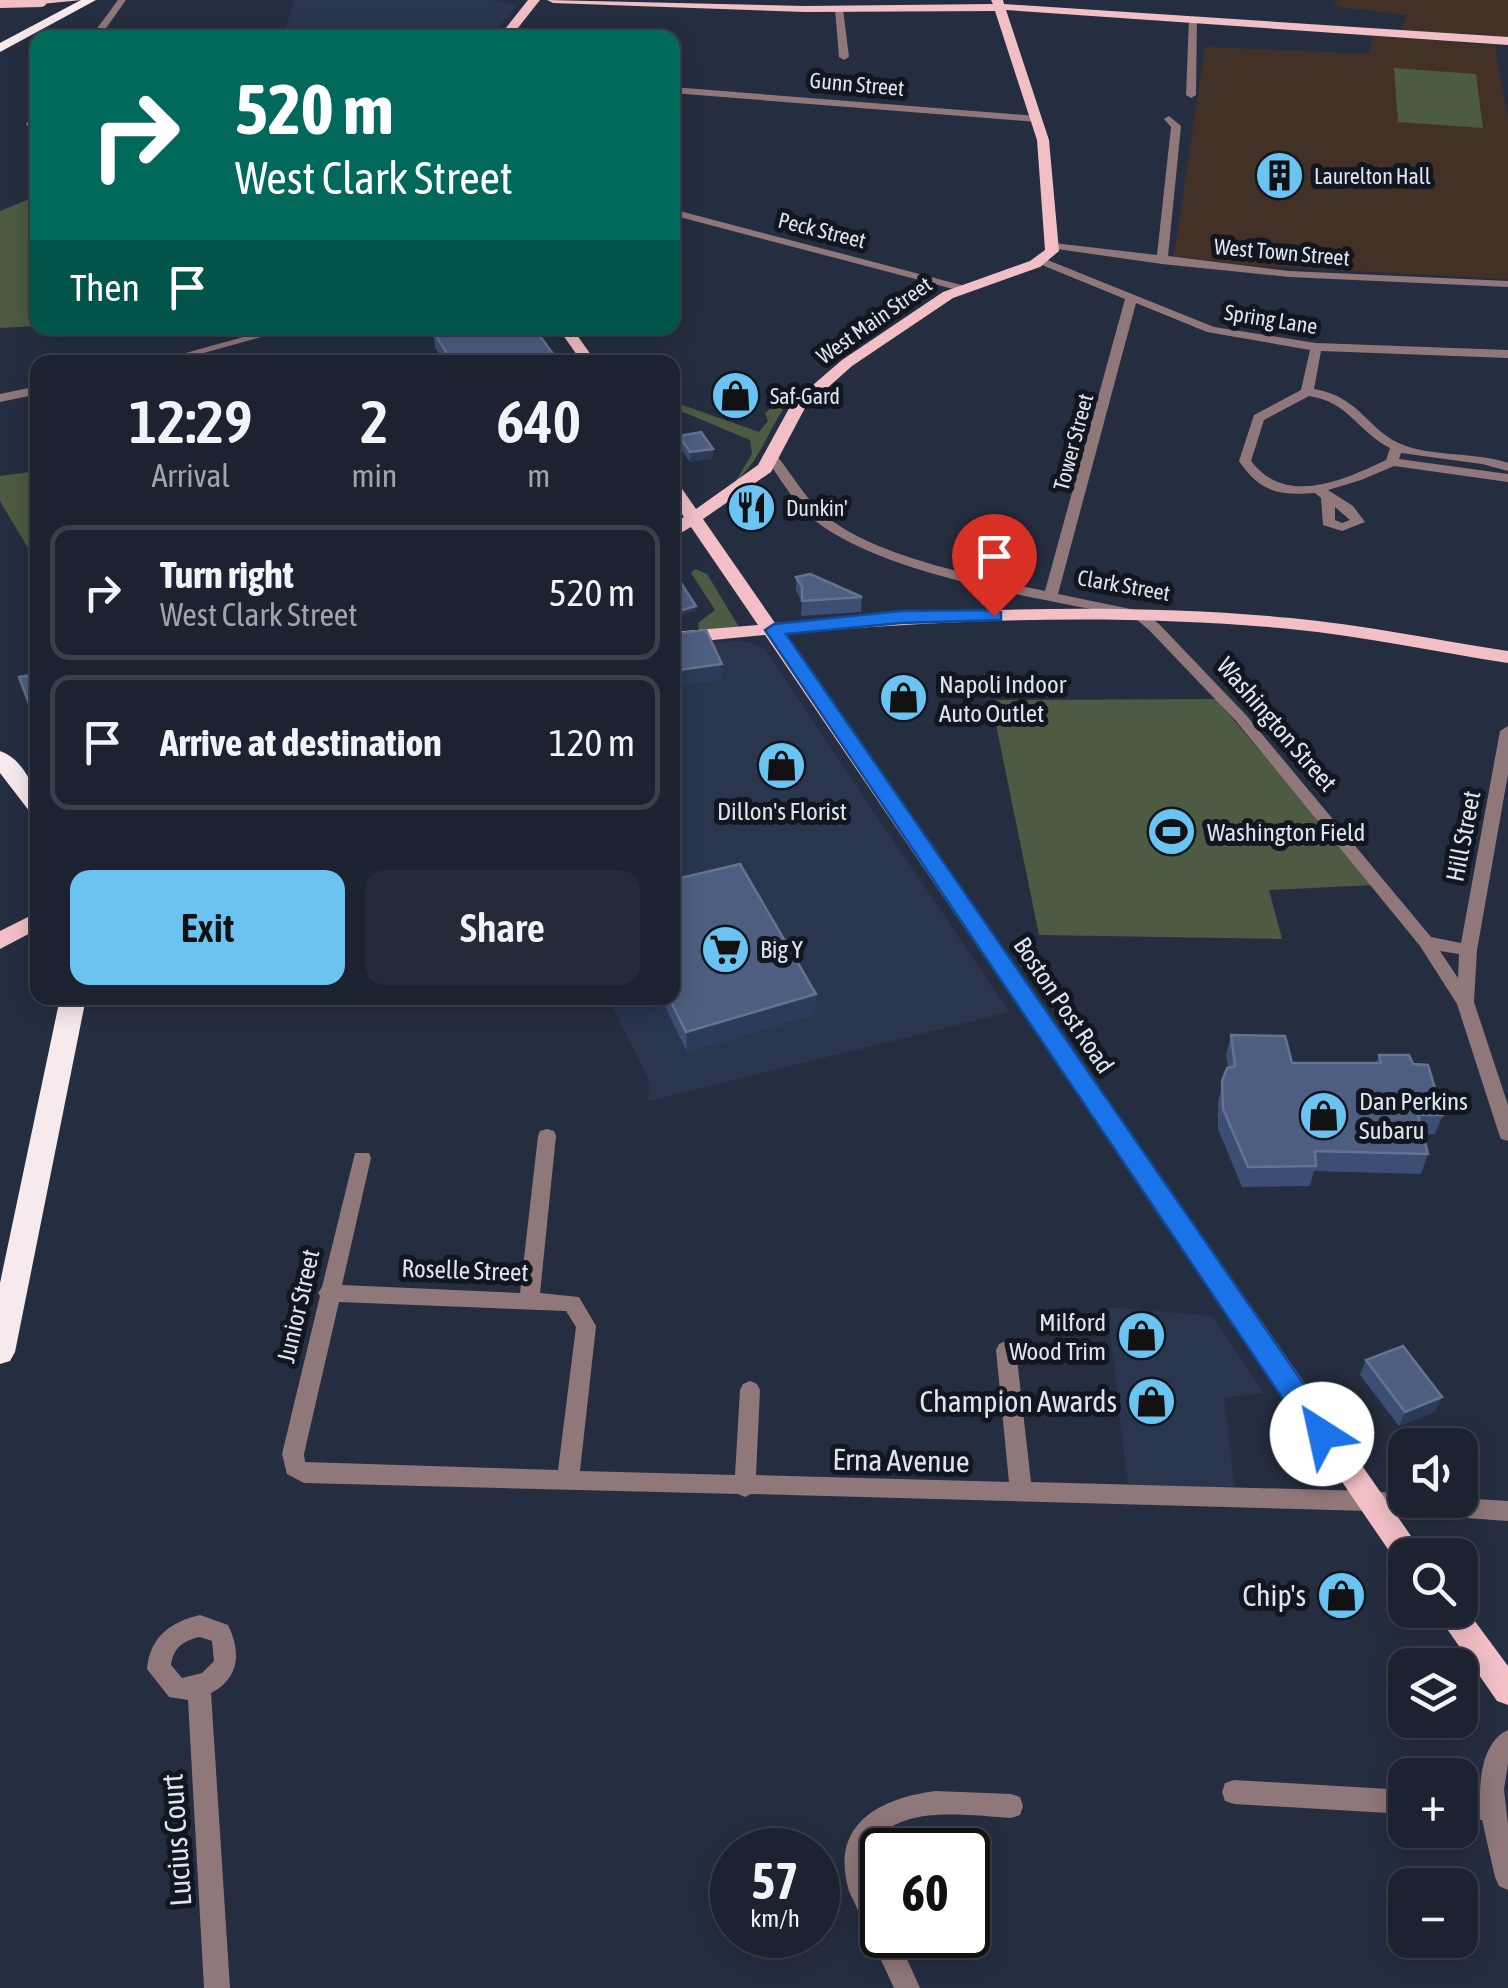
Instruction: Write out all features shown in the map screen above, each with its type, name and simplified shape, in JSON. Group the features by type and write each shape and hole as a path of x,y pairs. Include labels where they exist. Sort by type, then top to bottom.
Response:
{"highway":[{"path":"0,6 8,0"},
{"path":"0,48 58,7 90,0"},
{"path":"0,758 30,797"},
{"path":"0,1352 72,1005"}],"main road":[{"path":"0,6 40,1 58,7 76,0"},
{"path":"510,30 534,0"},
{"path":"552,0 839,10 997,4 1507,46"},
{"path":"997,4 1037,119 1054,246"},
{"name":"West Main Street","path":"680,528 748,484 772,459 807,396 891,330 961,288 1040,261 1054,246"},
{"name":"Boston Post Road","path":"680,498 1396,1538"},
{"name":"Clark Street","path":"680,637 1060,603 1140,615 1292,624 1508,657"},
{"path":"0,941 30,924"},
{"path":"1462,1628 1508,1691"}],"street":[{"path":"100,30 122,0"},
{"path":"839,10 844,57"},
{"path":"1192,95 1193,19"},
{"name":"Gunn Street","path":"680,91 1037,119"},
{"path":"1162,260 1176,126 1168,119"},
{"name":"Peck Street","path":"680,214 961,288"},
{"name":"West Town Street","path":"1054,246 1310,276 1508,284"},
{"name":"Spring Lane","path":"1040,261 1211,330 1316,347 1508,354"},
{"name":"Tower Street","path":"1060,603 1131,299"},
{"path":"200,355 265,335"},
{"path":"1307,392 1316,347"},
{"path":"0,398 30,392"},
{"path":"1508,467 1394,455 1324,494 1273,484 1251,471 1246,460 1258,418 1307,392 1328,395 1351,407 1394,455 1508,478"},
{"name":"Clark Street","path":"772,459 817,517 847,536 903,558 1060,603"},
{"name":"Washington Street","path":"1140,615 1241,718 1372,871 1426,942 1466,1003 1508,1134"},
{"name":"Hill Street","path":"1466,1003 1468,950 1508,732"},
{"path":"1426,942 1468,950"},
{"path":"530,1299 547,1136"},
{"name":"Junior Street","path":"295,1467 293,1454 362,1158"},
{"name":"Roselle Street","path":"328,1293 572,1303 584,1316 586,1326 568,1481"},
{"path":"1006,1350 1022,1494"},
{"path":"745,1487 750,1390"},
{"name":"Erna Avenue","path":"295,1467 316,1476 1369,1501 1508,1511"},
{"name":"Lucius Court","path":"199,1688 217,1988"},
{"path":"1508,1742 1492,1771 1494,1808 1508,1877"},
{"path":"1234,1792 1388,1801"},
{"path":"873,1828 878,1821 924,1802 1011,1806"},
{"path":"1478,1807 1494,1808"},
{"path":"893,1958 907,1988"}],"shaded area":[{"path":"294,0 491,0 517,5 497,30 285,30"},
{"path":"1338,0 1508,0 1508,39 1400,32 1407,15 1333,6"},
{"path":"1373,36 1495,45 1508,119 1508,279 1255,266 1174,256 1205,47 1369,54"},
{"name":"Big Y","path":"744,641 764,648 1009,1012 648,1101 650,1082 612,1005 680,1005 680,645"},
{"path":"1107,1307 1212,1316 1263,1393 1224,1398 1235,1489 1128,1484"}],"green space":[{"path":"1394,68 1476,74 1483,128 1398,122"},
{"path":"30,199 30,326 0,328 0,211"},
{"path":"799,386 803,387 783,409 755,459 735,482 752,454 750,440 680,413 680,404 759,432 768,421 765,413"},
{"path":"30,472 30,551 0,501 0,476"},
{"path":"695,569 707,574 739,627 699,630 698,623 715,610 691,573"},
{"name":"Washington Field","path":"1216,699 1374,885 1269,890 1282,939 1039,935 991,700"}],"building":[{"path":"435,335 539,335 554,355 448,355"},
{"path":"701,432 713,449 690,452 680,436"},
{"path":"747,494 760,500 748,507 735,501"},
{"path":"810,574 862,597 802,601 802,587 796,577"},
{"path":"680,581 696,606 682,610 680,607"},
{"path":"706,630 722,664 680,670 680,633"},
{"path":"30,675 30,706 19,677"},
{"name":"Big Y","path":"740,864 816,994 686,1032 672,1005 680,1005 680,878"},
{"name":"Dan Perkins Subaru","path":"1231,1035 1285,1036 1292,1063 1381,1063 1379,1055 1409,1055 1413,1064 1428,1065 1443,1115 1418,1115 1428,1154 1315,1151 1316,1166 1248,1167 1223,1109 1222,1081 1227,1068 1235,1066"},
{"path":"1403,1346 1442,1397 1405,1412 1366,1360"}],"place":[{"name":"Laurelton Hall","path":"1279,176"},
{"name":"Saf-Gard","path":"735,396"},
{"name":"Dunkin'","path":"751,508"},
{"name":"Napoli Indoor Auto Outlet","path":"904,698"},
{"name":"Dillon's Florist","path":"782,765"},
{"name":"Washington Field","path":"1172,832"},
{"name":"Big Y","path":"725,949"},
{"name":"Dan Perkins Subaru","path":"1324,1115"},
{"name":"Milford Wood Trim","path":"1141,1336"},
{"name":"Champion Awards","path":"1152,1402"},
{"name":"Chip's","path":"1341,1596"}],"route":[{"path":"994,616 901,617 807,630 774,630 1322,1434"}]}
